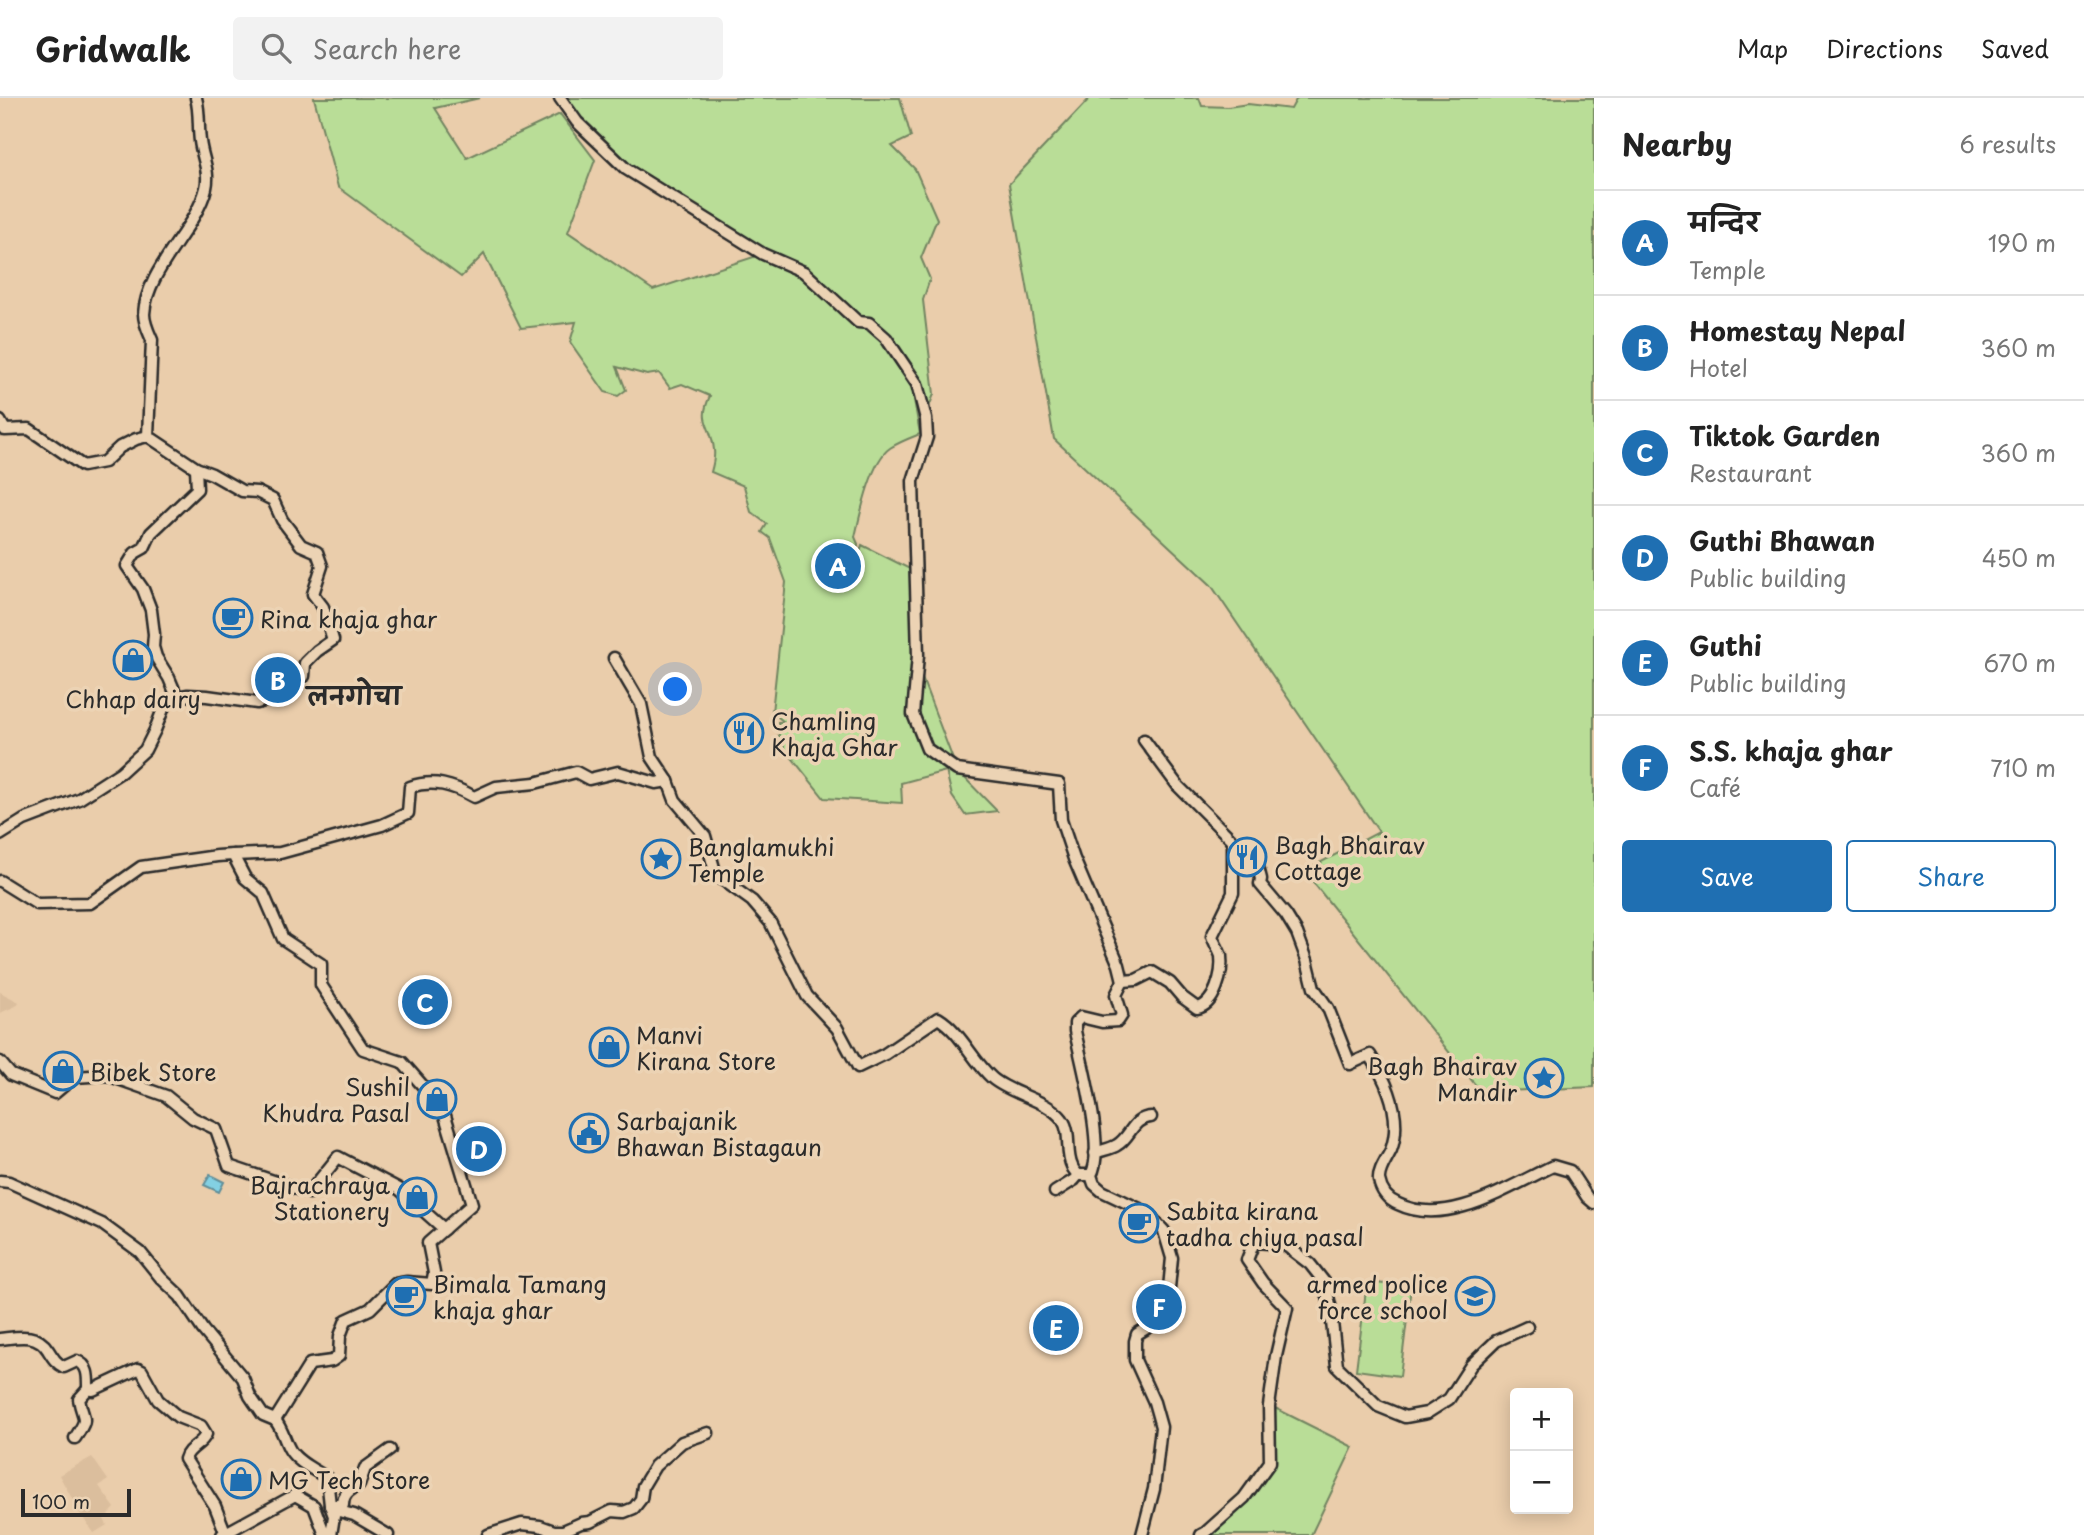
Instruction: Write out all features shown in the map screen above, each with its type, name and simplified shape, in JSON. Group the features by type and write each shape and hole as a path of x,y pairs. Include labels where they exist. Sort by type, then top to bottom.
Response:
{"street":[{"path":"148,436 152,340 146,326 145,310 165,259 201,203 208,176 200,142 199,111 195,98"},
{"path":"560,98 577,122 626,169 763,254 803,272 858,322 869,323 886,338 917,384 926,419 926,437 913,481 918,655 913,714 928,749 957,771 1059,784 1061,820 1123,981 1116,995 1122,1015 1118,1021 1102,1022 1082,1017 1076,1023 1075,1031 1095,1133 1095,1168 1091,1175 1094,1184 1102,1191 1146,1212 1164,1231 1172,1258 1168,1298 1160,1320 1137,1334 1135,1341 1135,1360 1154,1402 1161,1427 1154,1489 1142,1535"},
{"path":"0,421 5,430 29,429 83,466 104,462 120,447 148,436 196,468 242,491 257,492 273,500 282,520 301,545 317,552 323,566 313,594 324,607 333,640 304,663 304,676 292,693 257,703 197,695 177,697 165,704 145,750 121,772 79,800 24,820 0,835"},
{"path":"177,697 153,647 151,610 143,589 127,566 135,553 144,548 151,533 197,489 196,468"},
{"path":"614,657 641,704 652,758 668,781 675,800 705,836 716,876 752,901 770,922 807,996 837,1028 858,1067 885,1054 938,1018 948,1024 992,1078 1061,1118 1067,1131 1071,1166 1078,1175"},
{"path":"1144,740 1178,786 1233,841 1256,859 1260,884 1297,933 1314,988 1328,1008 1350,1064 1370,1055 1384,1080 1396,1116 1395,1138 1379,1179 1383,1192 1391,1201 1423,1212 1469,1206 1553,1166 1570,1171 1594,1203"},
{"path":"0,881 37,904 90,903 141,867 217,856 280,853 382,825 408,813 410,787 417,785 439,783 454,786 474,797 496,787 535,783 576,772 589,779 618,772 656,783 668,781"},
{"path":"1123,981 1136,980 1152,972 1170,983 1182,997 1197,1008 1212,999 1221,957 1212,936 1233,893 1233,841"},
{"path":"233,855 245,878 263,893 283,939 321,964 321,985 363,1049 402,1062 443,1109 472,1204 428,1243 434,1273 432,1284 395,1284 370,1308 346,1320 340,1336 339,1356 332,1361 310,1364 275,1420"},
{"path":"0,1062 11,1075 55,1093 74,1077 107,1075 166,1096 192,1118 216,1129 229,1166 309,1193 338,1157 399,1189 444,1229"},
{"path":"1095,1153 1120,1143 1135,1123 1151,1116"},
{"path":"1078,1175 1091,1175"},
{"path":"1055,1192 1078,1175"},
{"path":"0,1181 9,1182 102,1224 140,1252 180,1296 202,1330 243,1378 250,1396 263,1415 275,1420 283,1429 290,1450 297,1458 327,1478 334,1516 331,1535"},
{"path":"1204,1534 1244,1498 1270,1462 1269,1406 1276,1356 1287,1308 1263,1283 1247,1260 1254,1242 1284,1244 1310,1264 1325,1283 1337,1366 1378,1406 1405,1417 1427,1413 1449,1399 1471,1365 1496,1341 1527,1328"},
{"path":"0,1339 32,1337 45,1345 57,1363 64,1367 77,1361 83,1363 88,1389 79,1399 85,1416 75,1438"},
{"path":"88,1389 93,1390 138,1369 147,1379 158,1401 178,1418 201,1426 206,1434 204,1440 187,1453 185,1459 215,1506 224,1534 295,1495 314,1506 325,1535"},
{"path":"488,1535 522,1524 563,1531 612,1511 624,1512 634,1508 641,1499 643,1486 655,1466 682,1442 708,1433"},
{"path":"330,1505 343,1505 346,1493 359,1485 365,1468 390,1450"},
{"path":"330,1505 354,1515 388,1535"}],"shaded area":[{"path":"0,992 19,1002 0,1013"},
{"path":"92,1457 108,1480 99,1486 115,1508 104,1519 107,1525 94,1533 59,1475"}],"green space":[{"path":"314,98 480,98 435,108 467,158 560,114 595,160 568,232 653,290 763,254 632,169 568,104 566,98 900,98 911,137 892,146 915,169 937,219 921,258 930,279 923,300 934,394 927,412 919,384 883,336 888,351 912,388 920,434 890,448 877,464 867,489 855,537 858,544 855,570 862,545 916,572 914,657 957,770 997,811 965,815 952,796 946,771 901,783 902,803 824,798 785,749 779,737 778,722 784,722 772,712 786,582 770,538 762,532 767,524 751,512 744,486 711,472 713,441 705,418 710,396 682,384 670,388 659,373 647,375 617,367 626,390 618,396 605,392 570,342 576,322 521,328 484,254 461,277 338,187"},
{"path":"1090,98 1199,98 1202,106 1228,107 1248,104 1291,109 1297,98 1594,98 1594,1087 1481,1092 1304,871 1379,832 1211,585 1054,439 1009,184"},
{"path":"1367,1282 1411,1287 1400,1376 1356,1370"},
{"path":"1271,1406 1353,1447 1311,1535 1207,1535 1272,1464"}],"water":[{"path":"210,1175 224,1182 219,1192 204,1185"}],"place":[{"name":"मन्दिर","path":"838,566"},
{"name":"Rina khaja ghar","path":"233,618"},
{"name":"Chhap dairy","path":"133,660"},
{"name":"Homestay Nepal","path":"278,680"},
{"name":"Chamling Khaja Ghar","path":"744,733"},
{"name":"Bagh Bhairav Cottage","path":"1247,857"},
{"name":"Banglamukhi Temple","path":"661,859"},
{"name":"Tiktok Garden","path":"425,1002"},
{"name":"Manvi Kirana Store","path":"609,1047"},
{"name":"Bibek Store","path":"63,1071"},
{"name":"Bagh Bhairav Mandir","path":"1544,1078"},
{"name":"Sushil Khudra Pasal","path":"437,1099"},
{"name":"Sarbajanik Bhawan Bistagaun","path":"589,1133"},
{"name":"Guthi Bhawan","path":"479,1149"},
{"name":"Bajrachraya Stationery","path":"417,1197"},
{"name":"Sabita kirana tadha chiya pasal","path":"1139,1223"},
{"name":"Bimala Tamang khaja ghar","path":"406,1296"},
{"name":"armed police force school","path":"1475,1296"},
{"name":"S.S. khaja ghar","path":"1159,1307"},
{"name":"Guthi","path":"1056,1328"},
{"name":"MG Tech Store","path":"241,1479"}],"district":[{"name":"लनगोचा","path":"354,695"}]}
